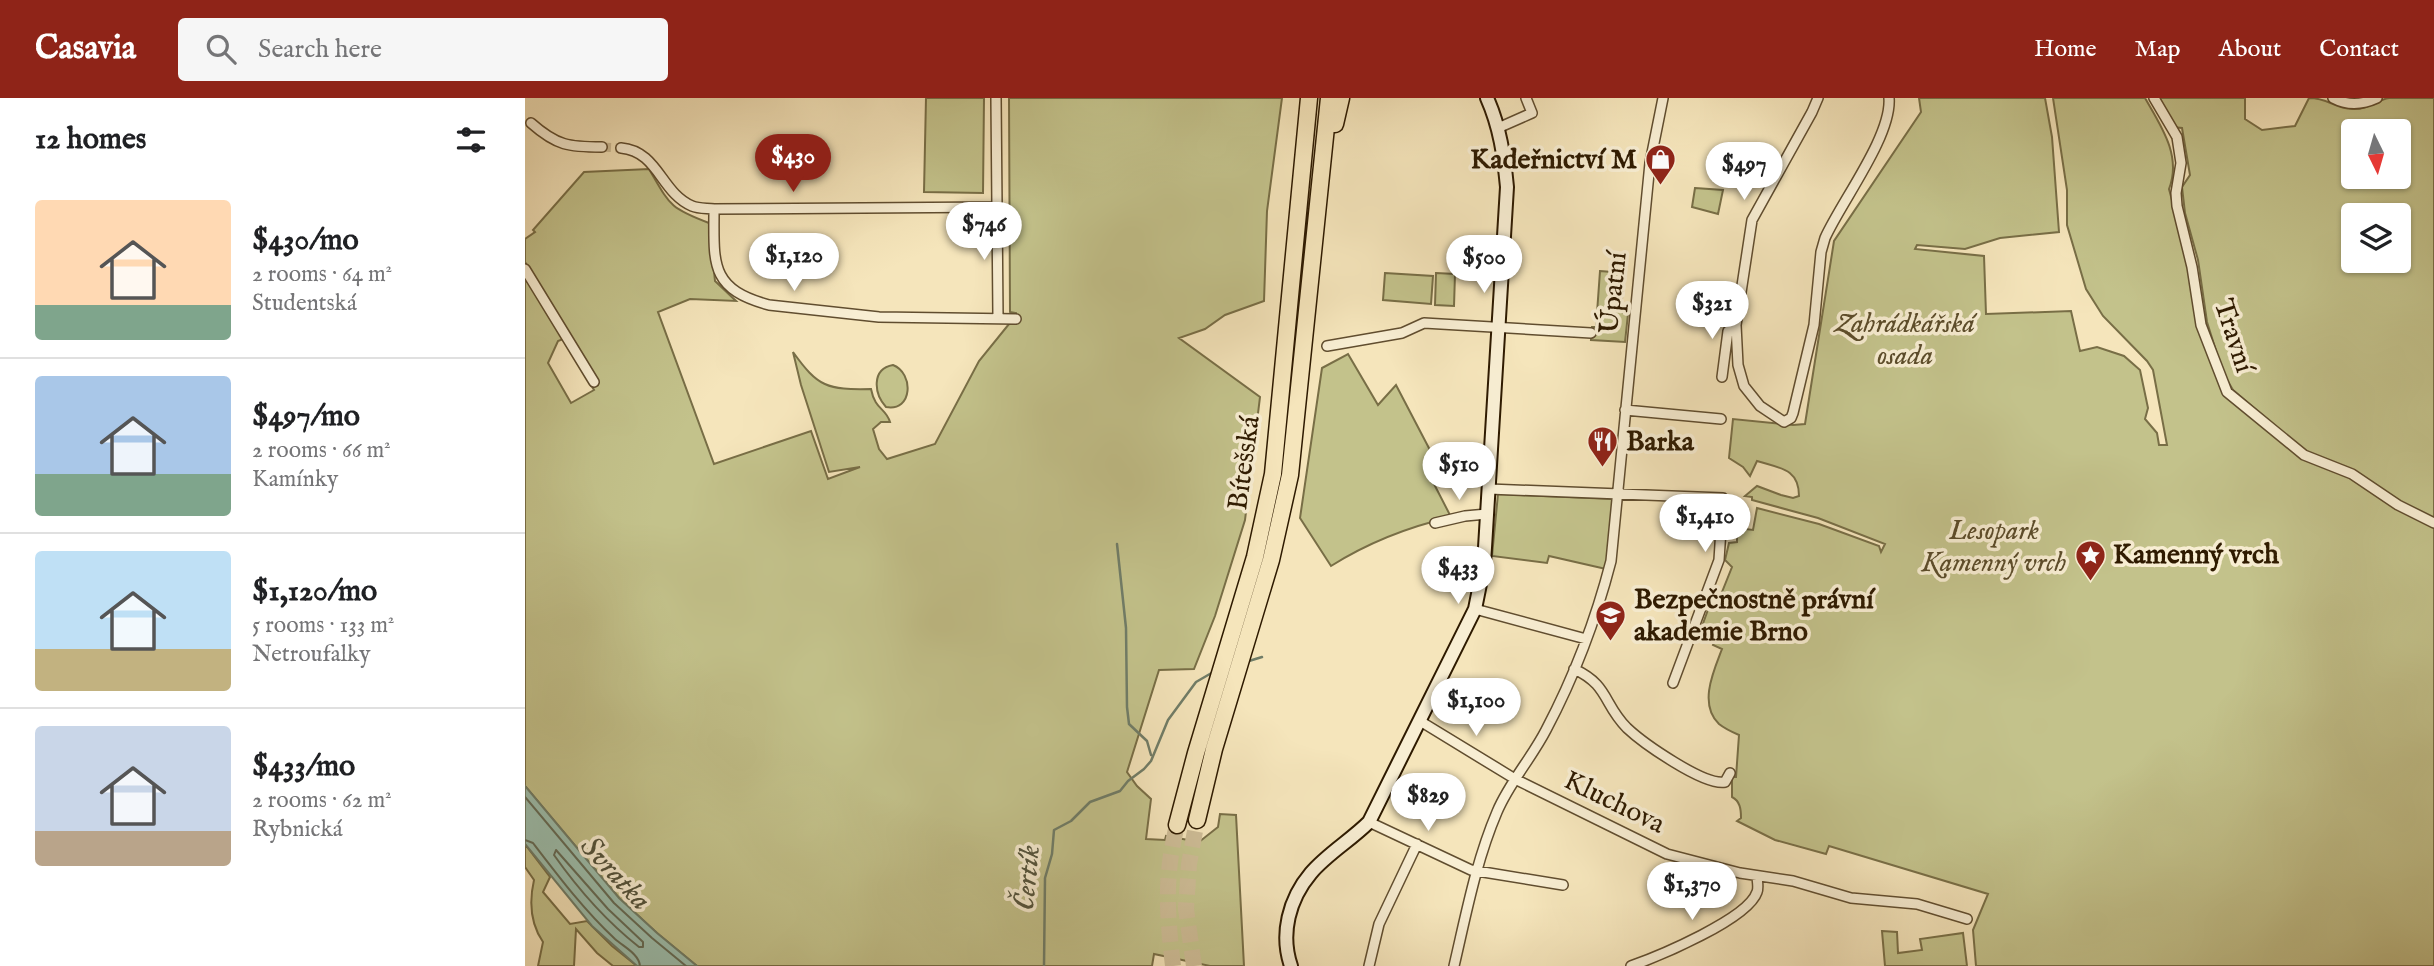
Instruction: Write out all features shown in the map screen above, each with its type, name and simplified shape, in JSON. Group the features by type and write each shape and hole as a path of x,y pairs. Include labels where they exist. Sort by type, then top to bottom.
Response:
{"highway":[{"name":"Bítešská","path":"1177,825 1255,557 1273,474 1309,98"},
{"name":"Bítešská","path":"1197,820 1214,749 1271,560 1290,475 1329,98"},
{"path":"1319,202 1341,98"}],"street":[{"path":"996,98 998,317"},
{"path":"1291,966 1285,934 1290,910 1298,891 1313,871 1354,838 1369,822 1475,609 1484,564 1507,187 1504,150 1487,98"},
{"path":"1498,128 1532,113 1526,98"},
{"name":"Úpatní","path":"1454,966 1477,871 1497,812 1509,787 1546,731 1598,609 1611,561 1650,163 1663,98"},
{"path":"1818,98 1752,220 1736,325 1738,365 1744,386 1751,397 1780,421 1791,418 1795,405 1814,325 1822,246 1829,228 1874,147 1888,115 1889,98"},
{"name":"Travní","path":"2154,98 2177,137 2181,163 2176,193 2177,206 2192,267 2201,325 2227,392 2304,455 2352,474 2398,505 2434,523"},
{"path":"2333,98 2352,104 2377,98"},
{"path":"531,124 555,142 567,146 602,147"},
{"path":"621,148 637,150 645,156 675,196 693,207 998,207"},
{"path":"714,209 716,268 726,285 752,301 879,317 1016,319"},
{"path":"525,269 594,382"},
{"path":"1327,346 1402,333 1424,323 1591,333"},
{"path":"1722,377 1728,331 1736,325"},
{"path":"1625,410 1721,419"},
{"path":"1489,489 1723,498 1719,560 1673,683"},
{"path":"1435,523 1487,514"},
{"path":"1475,609 1586,639"},
{"path":"1574,669 1599,684 1614,713 1643,741 1686,768 1718,783 1725,782 1730,773"},
{"name":"Kluchova","path":"1420,720 1515,779 1667,854 1757,876 1793,881 1851,898 1917,904 1967,919"},
{"path":"1369,822 1477,871 1563,885"},
{"path":"1369,966 1379,924 1417,844"},
{"path":"1631,966 1690,940 1744,909 1757,892 1757,876"}],"green space":[{"path":"926,98 984,98 983,193 924,192"},
{"path":"1009,98 1282,98 1267,211 1264,301 1225,315 1205,329 1179,338 1260,397 1245,520 1215,616 1194,669 1159,670 1127,772 1151,799 1146,839 1165,840 1166,836 1199,842 1218,827 1220,814 1236,815 1244,966 1210,966 1154,954 1152,966 697,966 619,898 525,786 525,282 535,277 525,262 525,239 535,232 533,230 584,172 649,169 672,204 709,223 715,281 736,301 690,299 658,312 714,464 811,431 828,479 860,467 829,472 793,352 810,373 825,384 844,389 871,389 875,401 890,422 881,422 873,429 879,449 887,459 935,444 979,361 1009,324 1016,323 1016,313 1010,312","holes":["563,339 594,390 571,403 548,363 558,341"]},
{"path":"1919,98 2045,98 2052,137 2059,232 2000,238 1965,249 1917,245 1915,249 1984,256 1986,314 2071,311 2080,351 2097,347 2124,356 2140,370 2148,408 2145,419 2157,433 2159,445 2167,445 2153,370 2103,316 2086,289 2067,225 2067,190 2053,98 2145,98 2163,130 2171,153 2173,165 2169,189 2225,396 2302,457 2351,476 2434,526 2434,966 1976,966 1973,930 1988,894 1829,846 1826,854 1775,840 1737,821 1741,818 1741,811 1732,797 1732,777 1736,777 1739,735 1719,724 1709,707 1710,687 1722,649 1713,645 1716,636 1701,629 1713,596 1720,597 1732,567 1725,560 1729,543 1737,542 1737,528 1753,530 1757,508 1819,524 1879,546 1881,552 1885,544 1818,518 1745,496 1757,486 1793,498 1799,496 1792,474 1757,461 1750,476 1743,467 1729,458 1733,419 1805,424 1834,241 1921,112"},
{"path":"2156,98 2245,98 2245,119 2262,130 2295,126 2309,98 2352,109 2363,108 2389,98 2434,98 2434,519 2307,453 2233,390 2223,373 2207,322 2198,260 2185,213 2182,187 2190,175 2182,128 2172,127"},
{"path":"1695,188 1723,190 1718,214 1692,207"},
{"path":"1600,271 1624,273 1621,312 1628,314 1625,342 1591,340 1592,327 1596,327"},
{"path":"1385,273 1433,276 1431,304 1383,300"},
{"path":"1436,273 1455,274 1454,306 1435,305"},
{"path":"1348,354 1378,405 1396,385 1443,475 1433,482 1451,517 1389,536 1331,566 1300,518 1322,368"},
{"path":"893,365 905,376 906,398 895,407 886,407 877,389 878,377 886,367"},
{"path":"1498,494 1613,499 1606,569 1549,556 1547,563 1492,556"},
{"path":"525,844 550,877 543,892 570,924 587,921 637,966 613,966 597,953 576,929 574,966 538,966 543,942 533,920 531,896 534,880 525,867"},
{"path":"1882,931 1897,932 1898,953 1922,950 1920,939 1963,933 1967,966 1885,966"}],"water":[{"path":"525,786 619,898 697,966 637,966 592,926 525,844"}],"waterway":[{"name":"Čertík","path":"1117,544 1126,628 1129,724 1147,741 1151,755"},
{"name":"Čertík","path":"1249,661 1262,657"},
{"name":"Čertík","path":"1044,966 1045,878 1052,854 1054,830 1071,821 1090,802 1120,791 1144,769 1151,761 1168,720 1196,682 1215,671"}],"tunnel":[{"path":"602,147 621,148"},
{"path":"1194,966 1186,909 1189,864 1197,820"},
{"path":"1173,966 1168,896 1170,862 1177,825"}],"place":[{"name":"Kadeřnictví M","path":"1660,187"},
{"name":"Barka","path":"1603,469"},
{"name":"Kamenný vrch","path":"2090,582"},
{"name":"Bezpečnostně právní akademie Brno","path":"1611,643"}],"park label":[{"name":"Zahrádkářská osada","path":"1905,340"},
{"name":"Lesopark Kamenný vrch","path":"1994,547"}],"water label":[{"name":"Svratka","path":"615,874"}]}
